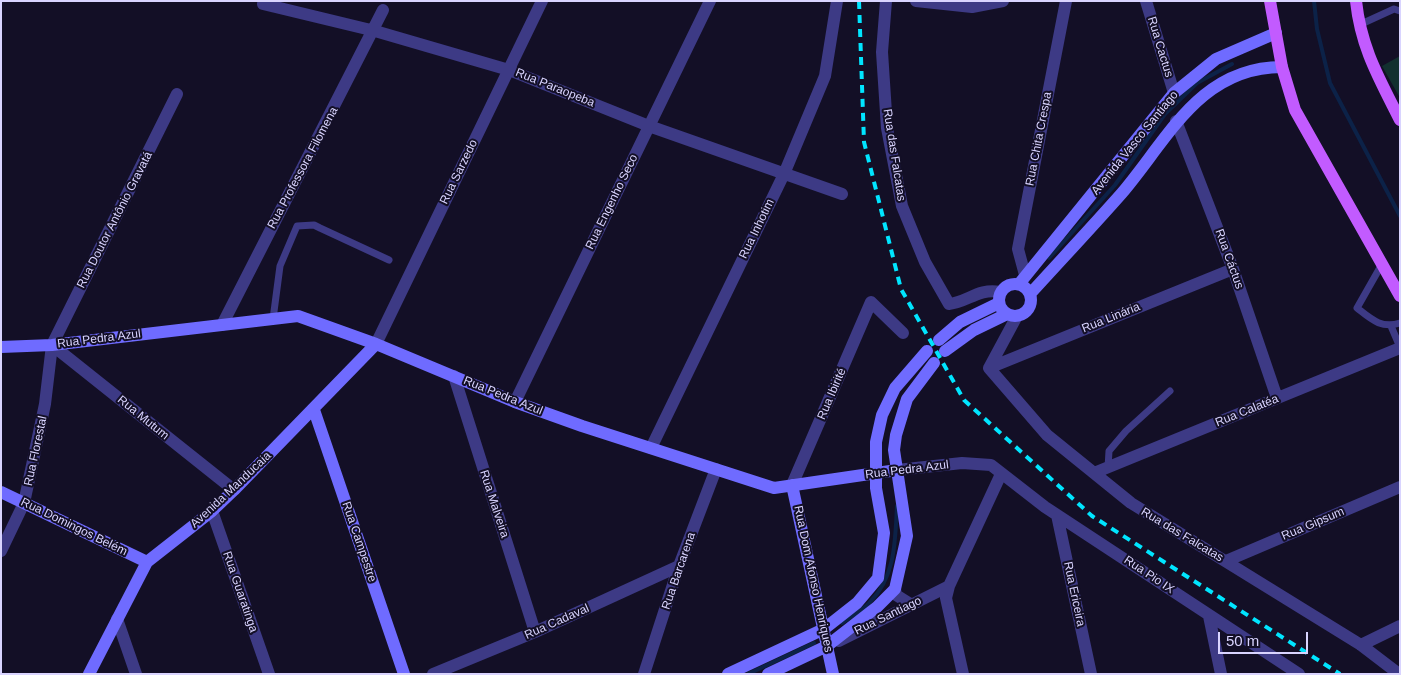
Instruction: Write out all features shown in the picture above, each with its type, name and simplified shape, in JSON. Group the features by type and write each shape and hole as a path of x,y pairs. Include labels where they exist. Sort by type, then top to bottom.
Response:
{"main road":[{"path":"1270,1 1282,67 1295,110 1400,296"},
{"path":"1356,1 1358,25 1365,50 1400,120"}],"street":[{"name":"Rua Sarzedo","path":"376,344 542,1"},
{"name":"Rua Engenho Seco","path":"515,402 710,1"},
{"name":"Rua Inhotim","path":"651,448 784,174 824,76 837,1"},
{"name":"Rua das Falcatas","path":"886,1 882,52 887,128 902,206 925,262 949,304 956,304 976,293 999,297"},
{"path":"916,1 972,7 1003,1"},
{"name":"Rua Chita Crespa","path":"1022,280 1018,249 1066,1"},
{"name":"Rua Cactus","path":"1146,1 1174,93"},
{"name":"Rua Paraopeba","path":"263,4 375,31 509,70 649,126 842,194"},
{"name":"Rua Professora Filomena","path":"222,325 375,31 384,10"},
{"name":"Avenida Vasco Santiago","path":"938,340 960,322 999,297 1008,285 1022,280 1106,180 1174,93 1216,59 1276,33"},
{"name":"Avenida Vasco Santiago","path":"945,351 974,330 1027,310 1031,300 1030,294 1123,192 1176,121 1190,106 1214,88 1243,72 1266,67 1282,67"},
{"name":"Rua Doutor Antônio Gravatá","path":"52,345 177,94"},
{"name":"Rua Cáctus","path":"1176,121 1233,269 1277,398"},
{"name":"Rua Linária","path":"989,368 1233,269"},
{"path":"1022,280 1030,294"},
{"path":"989,368 1012,315 999,297"},
{"name":"Rua Ibirité","path":"792,485 871,302 903,333"},
{"name":"Rua Pedra Azul","path":"1,347 52,345 298,316 376,344 515,402 774,488 897,470 962,463 991,465 1002,474"},
{"name":"Avenida Manducaia","path":"89,674 147,562 212,511 314,410 376,344"},
{"name":"Rua Mutum","path":"52,345 234,490"},
{"name":"Rua Florestal","path":"1,551 24,504 46,404 52,345"},
{"name":"Rua Calatéa","path":"1094,473 1400,347"},
{"path":"728,674 824,629 857,603 878,578 884,533 876,488 876,442 882,415 895,388 927,351"},
{"path":"912,605 896,595 895,589 906,536 906,517 894,450 896,435 907,399 934,363"},
{"name":"Rua das Falcatas","path":"989,368 1047,435 1131,503 1361,645 1399,674"},
{"name":"Rua Malveira","path":"454,376 535,632"},
{"name":"Rua Campestre","path":"314,410 404,674"},
{"name":"Rua Barcarena","path":"644,674 679,566 716,469"},
{"path":"963,674 946,598 949,586 1002,474"},
{"name":"Rua Pio IX","path":"1002,474 1057,514 1299,674"},
{"name":"Rua Dom Afonso Henriques","path":"792,485 833,674"},
{"name":"Rua Gipsum","path":"1226,561 1400,487"},
{"name":"Rua Domingos Belém","path":"1,492 147,562"},
{"name":"Rua Guaratinga","path":"212,511 269,674"},
{"name":"Rua Ericeira","path":"1057,514 1092,674"},
{"name":"Rua Cadaval","path":"433,674 535,632 679,566"},
{"name":"Rua Santiago","path":"828,646 949,586"},
{"path":"768,674 828,646 877,607 895,589"},
{"path":"1209,616 1222,674"},
{"path":"117,619 136,674"},
{"path":"1361,645 1400,626"}],"lane":[{"path":"1358,25 1394,9 1400,11"},
{"path":"273,319 280,266 297,226 314,225 389,260"},
{"path":"1382,264 1357,308 1376,323 1390,326 1400,323"},
{"path":"1390,326 1400,347"},
{"path":"1108,468 1108,451 1126,431 1170,391"}],"green space":[{"path":"1400,56 1400,98 1382,66"}],"waterway":[{"path":"1314,1 1317,29 1330,83 1400,216"},
{"path":"1049,258 1115,185 1165,114 1197,83 1232,64"},
{"path":"842,623 867,605 879,592 885,581 892,557 896,532 897,506"},
{"path":"748,674 814,643"}],"railway":[{"path":"859,1 864,142 901,289 964,400 1092,516 1340,674"}]}
